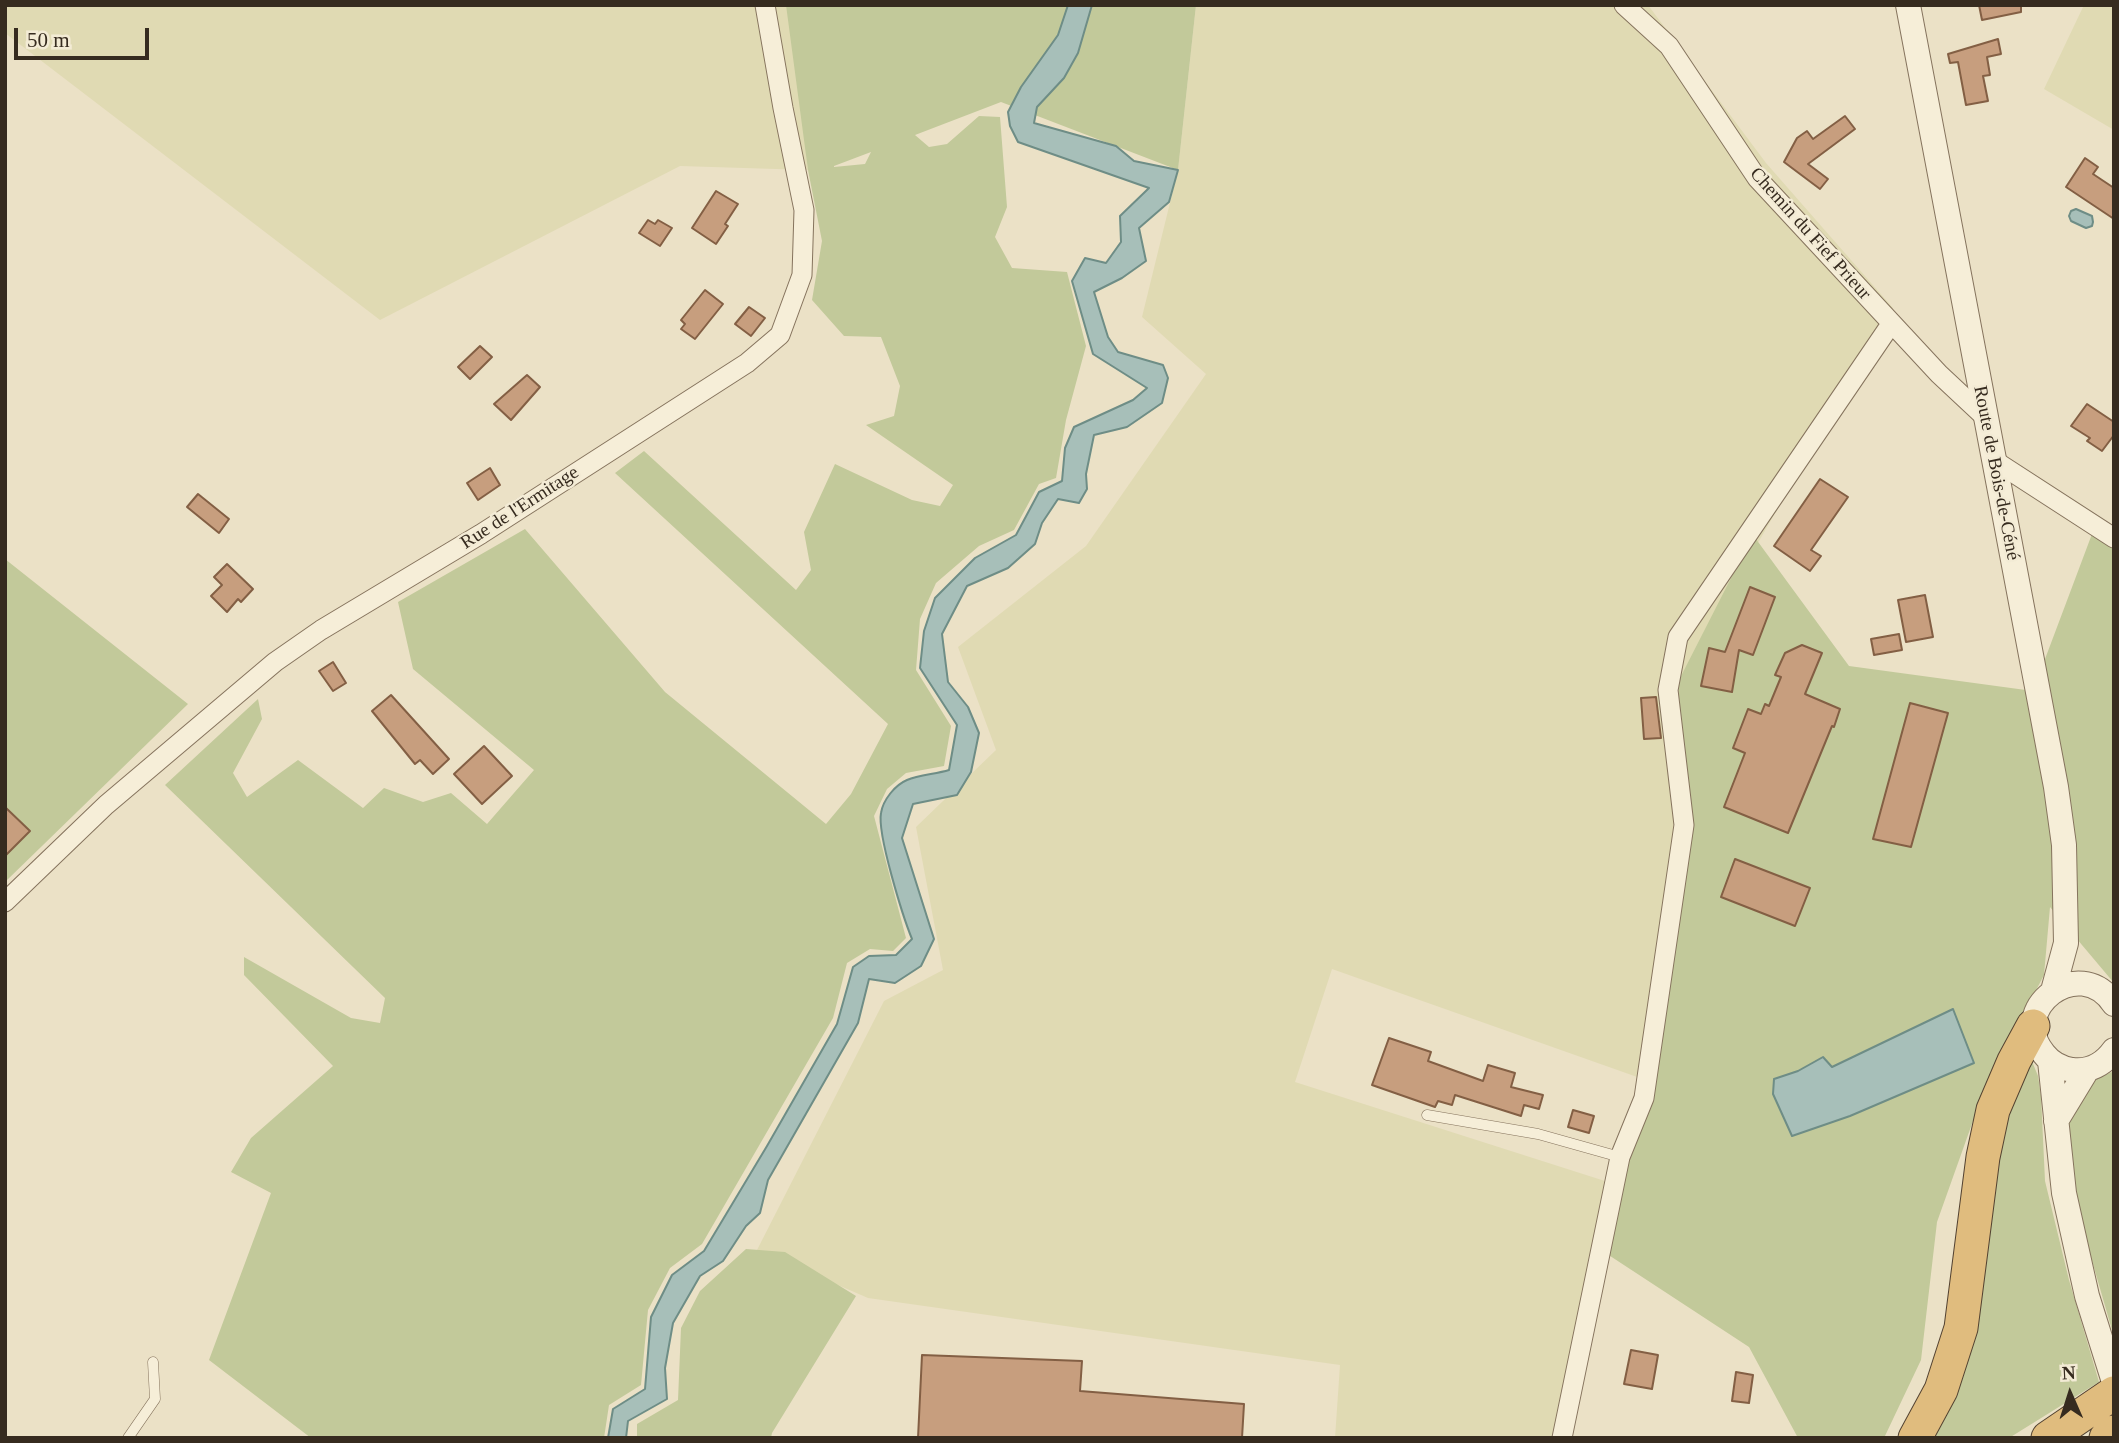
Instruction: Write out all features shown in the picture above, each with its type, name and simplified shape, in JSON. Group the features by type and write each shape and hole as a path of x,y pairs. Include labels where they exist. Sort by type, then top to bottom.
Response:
{"highway":[{"path":"1915,1438 1941,1390 1961,1328 1983,1157 1993,1110 2014,1061 2034,1026"},
{"path":"2049,1438 2114,1393"},
{"path":"2106,1438 2114,1432"}],"street":[{"name":"Rue de l'Ermitage","path":"5,902 106,805 275,662 321,630 481,534 747,363 780,335 802,275 804,210 765,5"},
{"name":"Chemin du Fief Prieur","path":"1624,5 1668,46 1757,178 1891,324 1985,417"},
{"name":"Route de Bois-de-Céné","path":"1908,5 2056,787 2064,845 2066,943"},
{"path":"1562,1438 1620,1157 1644,1098 1684,825 1668,690 1678,637 1891,324"},
{"path":"1992,459 2114,538"},
{"path":"2066,943 2085,984"},
{"path":"2053,991 2066,943"},
{"path":"2114,1004 2099,989 2074,983 2053,991 2043,1000 2036,1013 2034,1026 2035,1040 2041,1052 2050,1062 2062,1068 2087,1070 2098,1065 2114,1050"},
{"path":"2050,1062 2062,1182 2069,1218 2087,1296 2114,1382"},
{"path":"2056,1121 2087,1070"}],"lane":[{"path":"1427,1115 1538,1133 1620,1157"},
{"path":"128,1438 155,1399 153,1362"}],"shaded area":[{"path":"5,5 793,5 808,170 680,166 380,320 5,33"},
{"path":"1196,5 1648,5 1766,163 1893,308 1678,682 1687,874 1640,1078 1332,969 1295,1082 1608,1182 1552,1438 1335,1438 1340,1365 868,1298 757,1250 884,1001 943,970 916,827 996,750 958,647 1086,546 1206,374 1142,317 1178,170"},
{"path":"2084,5 2114,5 2114,130 2044,89"}],"green space":[{"path":"786,5 1196,5 1178,170 1001,102 915,135 929,147 947,144 979,116 1000,117 1007,207 995,237 1012,268 1067,272 1086,346 1066,420 1056,478 1039,484 1014,530 979,546 936,583 920,619 916,670 951,726 944,766 906,773 887,789 874,816 906,938 893,951 870,949 847,963 833,1018 702,1244 670,1268 648,1310 641,1385 609,1405 604,1438 311,1438 209,1360 271,1193 231,1172 251,1138 333,1066 244,975 244,957 351,1018 380,1023 385,998 165,785 258,699 262,719 233,773 247,797 298,760 363,808 384,788 423,802 451,793 487,824 534,770 413,669 398,602 525,529 665,692 826,824 851,794 888,724 615,473 644,451 796,590 811,570 804,532 835,464 912,500 940,506 953,485 866,425 894,416 900,386 881,337 844,336 812,300 822,241 808,170","holes":["871,152 865,164 834,167"]},
{"path":"2098,518 2114,529 2114,983 2050,907 2044,975 1984,1090 1937,1222 1921,1360 1884,1438 1798,1438 1749,1347 1601,1250 1687,874 1678,682 1753,535 1849,666 2033,691"},
{"path":"5,559 188,704 5,882"},
{"path":"2029,1054 2038,1076 2041,1096 2045,1181 2069,1280 2099,1382 2009,1438 1928,1438 1993,1155"},
{"path":"2114,1071 2114,1337 2080,1219 2066,1121 2088,1083"},
{"path":"746,1249 785,1252 856,1296 771,1438 637,1438 637,1424 678,1400 681,1328 700,1291"}],"water":[{"path":"1068,5 1092,5 1078,53 1064,78 1037,107 1034,123 1116,146 1134,161 1178,170 1169,202 1139,228 1146,261 1122,278 1094,292 1108,337 1118,352 1163,365 1168,378 1162,403 1127,427 1094,435 1086,474 1087,489 1079,503 1058,499 1042,523 1035,544 1008,568 967,586 942,634 948,682 968,707 979,733 971,772 957,795 913,804 902,838 934,939 921,966 895,983 869,979 858,1023 768,1180 760,1213 746,1226 723,1261 700,1276 673,1323 665,1368 667,1399 628,1421 626,1438 608,1438 613,1409 645,1389 651,1317 672,1275 704,1251 767,1146 837,1024 853,967 869,956 896,955 912,939 887,856 881,813 887,798 903,782 949,770 957,725 920,668 924,631 935,598 975,558 1016,535 1039,492 1062,481 1065,448 1074,427 1133,400 1147,388 1093,354 1072,281 1085,258 1106,263 1121,242 1120,216 1149,188 1018,142 1010,126 1008,112 1021,87 1058,35"},
{"path":"2076,209 2092,216 2092,226 2086,228 2071,221 2071,211"},
{"path":"1953,1009 1974,1063 1850,1116 1792,1136 1773,1094 1774,1079 1798,1071 1823,1057 1832,1067"}],"building":[{"path":"1979,5 2021,5 2021,12 1982,20"},
{"path":"1998,39 2001,54 1987,57 1990,75 1983,76 1988,101 1966,105 1958,62 1950,63 1948,54"},
{"path":"1845,116 1855,129 1808,164 1828,179 1820,189 1784,162 1797,138 1807,131 1813,139"},
{"path":"2085,158 2098,167 2093,174 2114,188 2114,219 2066,187"},
{"path":"716,191 738,204 716,244 692,228"},
{"path":"648,220 655,224 658,220 672,228 660,246 639,233"},
{"path":"705,290 723,304 695,339 681,329 685,324 681,320"},
{"path":"749,307 765,318 751,336 735,324"},
{"path":"480,346 492,357 470,379 458,367"},
{"path":"527,375 540,387 511,420 494,404"},
{"path":"2087,404 2114,422 2114,435 2102,451 2087,441 2090,438 2071,426"},
{"path":"490,468 500,485 478,500 467,483"},
{"path":"1820,479 1848,497 1811,550 1821,556 1810,571 1774,546"},
{"path":"198,494 229,519 219,533 187,507"},
{"path":"227,564 253,589 241,602 238,599 227,612 211,596 222,585 214,577"},
{"path":"1750,587 1775,597 1753,655 1739,650 1732,692 1701,686 1709,648 1725,652"},
{"path":"1925,595 1933,637 1906,642 1898,600"},
{"path":"1899,634 1902,650 1874,655 1871,639"},
{"path":"1802,645 1822,653 1805,694 1840,709 1788,833 1724,807 1745,753 1733,748 1748,709 1761,714 1765,704 1769,706 1781,677 1775,675 1785,653"},
{"path":"333,662 346,683 333,691 319,671"},
{"path":"391,695 449,759 433,774 420,760 415,764 372,711"},
{"path":"1656,697 1661,738 1644,739 1641,698"},
{"path":"1910,703 1948,713 1911,847 1873,839"},
{"path":"484,746 512,776 482,804 454,774"},
{"path":"5,807 30,831 5,856"},
{"path":"1735,859 1810,888 1795,926 1721,897"},
{"path":"1389,1038 1431,1052 1428,1061 1483,1081 1488,1065 1515,1073 1511,1087 1543,1095 1539,1109 1524,1105 1521,1116 1455,1095 1452,1105 1438,1101 1435,1107 1372,1085"},
{"path":"1573,1110 1594,1116 1589,1133 1568,1127"},
{"path":"1631,1350 1658,1355 1652,1389 1624,1384"},
{"path":"922,1355 1082,1361 1080,1391 1244,1404 1242,1438 918,1438"},
{"path":"1736,1372 1753,1375 1749,1403 1732,1401"}]}
